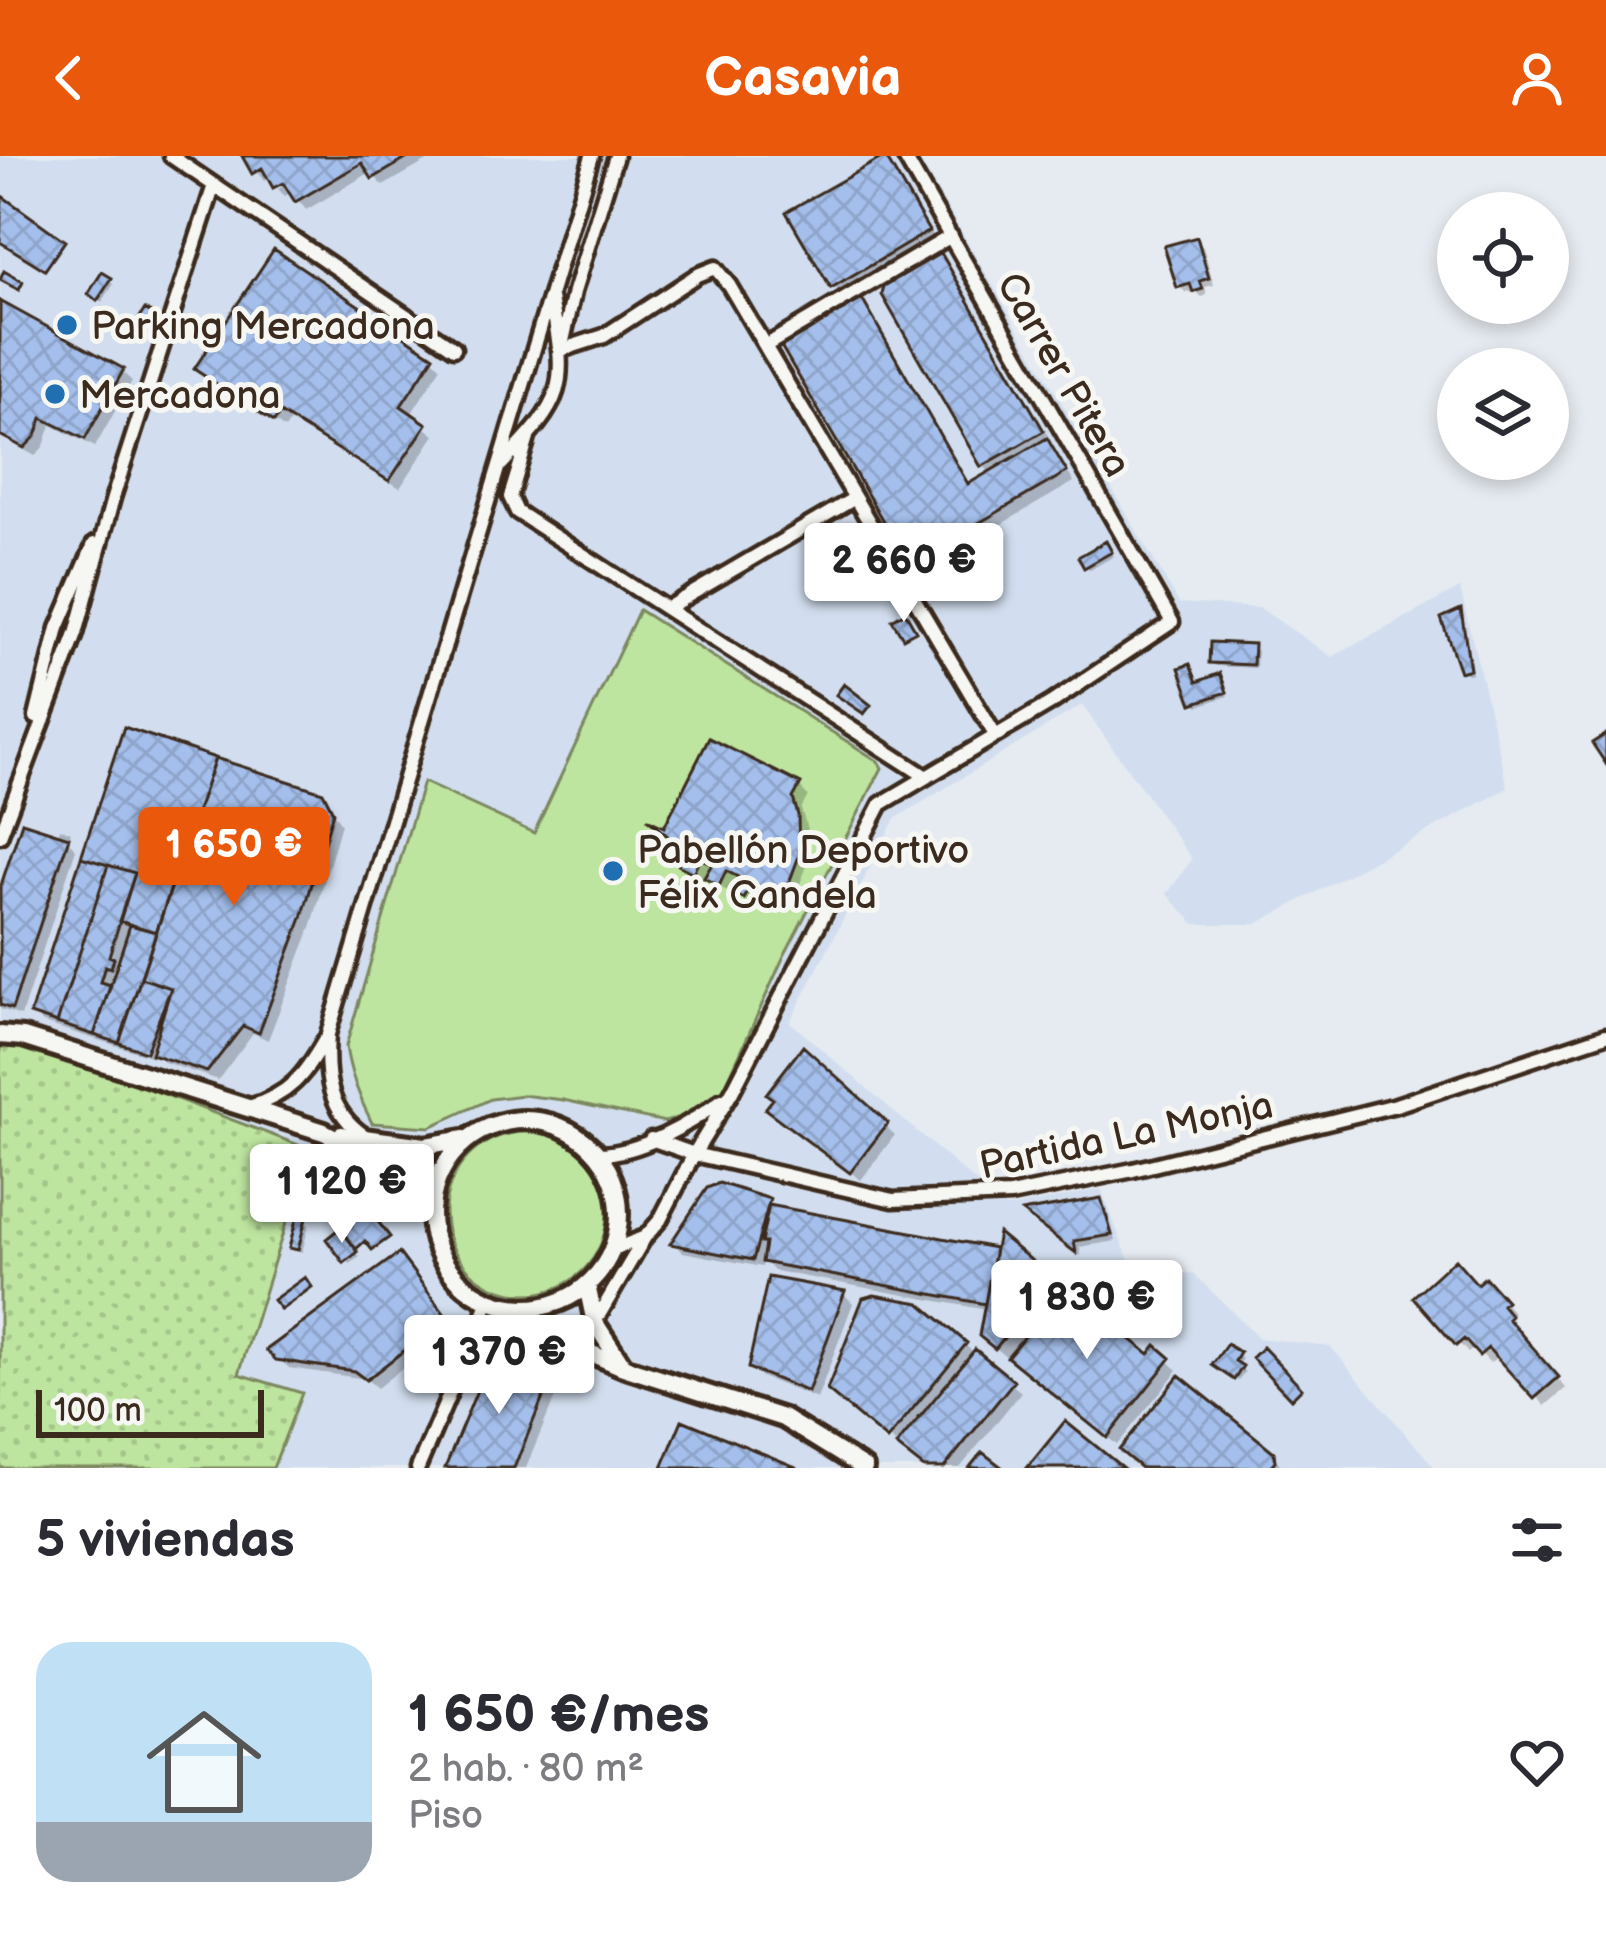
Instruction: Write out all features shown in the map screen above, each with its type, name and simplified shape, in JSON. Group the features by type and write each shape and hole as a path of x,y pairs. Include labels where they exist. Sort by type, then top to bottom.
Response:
{"street":[{"path":"171,156 454,348"},
{"path":"249,1107 287,1091 303,1077 328,1034 592,156"},
{"path":"496,470 555,406 561,350 616,156"},
{"name":"Carrer Pitera","path":"904,156 1172,622 995,735"},
{"path":"0,836 24,764 58,628 112,498 214,185"},
{"path":"765,346 951,236"},
{"path":"561,350 604,336 715,268 995,735 880,804 732,1092 595,1323"},
{"path":"550,293 561,350"},
{"path":"527,438 510,497 517,512 925,776"},
{"path":"669,607 855,498"},
{"path":"328,1034 328,1087 347,1120 371,1140"},
{"path":"0,1035 23,1037 324,1132 421,1184 432,1204"},
{"name":"Partida La Monja","path":"651,1139 694,1154 892,1200 1010,1195 1396,1105 1606,1035"},
{"path":"287,1091 287,1119"},
{"path":"598,1154 611,1154 698,1119 732,1092"},
{"path":"324,1132 425,1146 518,1120 540,1121 582,1138 598,1154 619,1200 619,1226 612,1250 587,1285 561,1301 530,1308 494,1303"},
{"path":"475,1135 454,1153 439,1177 432,1204 437,1247 467,1288 550,1336 623,1366 783,1418 864,1468"},
{"path":"612,1250 645,1237"},
{"path":"587,1285 595,1323 623,1366"},
{"path":"418,1468 494,1303"}],"shaded area":[{"path":"0,156 917,156 1179,603 1260,608 1332,657 1460,588 1508,788 1257,924 1195,924 1167,894 1192,859 1082,705 895,819 790,1022 1006,1208 1101,1189 1132,1268 1194,1274 1259,1338 1330,1346 1435,1468 273,1468 302,1393 238,1375 0,1032"}],"green space":[{"name":"Pabellón Deportivo Félix Candela","path":"639,610 878,761 882,768 784,956 723,1091 691,1114 665,1122 522,1095 491,1099 430,1127 372,1123 346,1046 423,782 534,833"},
{"path":"0,1032 309,1149 239,1374 302,1393 273,1468 0,1468"},
{"path":"526,1132 557,1138 583,1156 601,1182 607,1213 601,1244 583,1270 557,1288 526,1294 495,1288 469,1270 451,1244 445,1213 451,1182 469,1156 495,1138"}],"building":[{"path":"242,156 411,156 372,179 362,163 295,202 283,183 273,188 262,168 252,174"},
{"path":"885,156 929,231 831,289 786,212"},
{"path":"2,196 65,241 45,270 0,242"},
{"path":"1197,237 1209,278 1200,281 1203,289 1193,292 1190,284 1177,288 1164,246"},
{"path":"274,249 434,356 401,406 427,424 389,481 280,413 274,422 194,369"},
{"path":"941,253 1044,431 981,467 882,295 884,286"},
{"path":"4,271 23,282 19,290 0,280"},
{"path":"102,272 112,278 97,301 88,294"},
{"path":"862,299 968,484 1047,438 1067,472 908,564 781,346"},
{"name":"Mercadona","path":"0,301 124,369 85,439 42,418 36,436 24,448 0,435"},
{"path":"145,309 153,314 136,341 128,336"},
{"path":"120,320 128,325 120,338 112,333"},
{"path":"1106,541 1112,552 1084,568 1078,557"},
{"path":"1461,609 1470,669 1460,672 1441,618"},
{"path":"905,612 916,631 903,638 892,620"},
{"path":"1210,642 1254,644 1253,665 1209,663"},
{"path":"1190,664 1197,682 1220,673 1227,692 1192,704 1179,668"},
{"path":"844,684 871,705 864,714 836,695"},
{"path":"124,727 215,758 156,932 119,921 135,873 81,857"},
{"path":"1606,734 1606,764 1592,743"},
{"path":"709,738 801,784 793,798 799,856 786,891 777,897 768,897 752,884 744,899 730,892 738,877 726,871 719,886 704,878 712,864 700,858 693,873 678,865 686,851 647,819 664,827"},
{"path":"215,758 323,792 333,812 302,918 259,1033 243,1026 207,1072 151,1054 171,988 141,978"},
{"path":"22,822 69,837 12,1009 0,1005 0,888"},
{"path":"81,857 108,865 57,1023 30,1014"},
{"path":"108,865 135,873 109,956 114,958 111,968 105,966 100,982 111,985 94,1035 57,1023"},
{"path":"130,925 156,932 119,1043 94,1035"},
{"path":"141,978 171,988 146,1052 119,1043"},
{"path":"803,1046 888,1123 850,1173 765,1109 773,1099 766,1094"},
{"path":"719,1183 770,1199 753,1260 670,1244 707,1188"},
{"path":"355,1192 390,1237 372,1250 365,1241 356,1249 343,1232 352,1225 337,1205"},
{"path":"1101,1198 1112,1235 1074,1241 1076,1253 1022,1212"},
{"path":"769,1205 995,1248 985,1304 762,1262"},
{"path":"297,1216 306,1218 298,1250 289,1248"},
{"path":"340,1228 358,1252 344,1263 326,1239"},
{"path":"998,1233 1053,1278 995,1349 979,1336"},
{"path":"399,1253 449,1320 430,1370 411,1345 366,1380 354,1371 276,1360 266,1350"},
{"path":"1455,1259 1477,1284 1485,1277 1506,1301 1502,1305 1511,1316 1508,1319 1559,1377 1534,1399 1488,1348 1479,1356 1464,1339 1456,1346 1413,1297"},
{"path":"305,1277 312,1287 281,1310 273,1300"},
{"path":"768,1277 845,1291 808,1392 748,1368"},
{"path":"1065,1287 1149,1354 1156,1345 1171,1358 1107,1438 1007,1357"},
{"path":"874,1295 920,1303 967,1343 887,1440 827,1390 863,1298"},
{"path":"1227,1344 1240,1353 1235,1361 1243,1366 1234,1380 1212,1365"},
{"path":"1263,1347 1302,1388 1291,1399 1252,1358"},
{"path":"975,1349 1014,1381 944,1468 924,1468 896,1446"},
{"path":"492,1354 551,1378 514,1468 445,1468"},
{"path":"1179,1375 1274,1452 1275,1461 1269,1468 1141,1468 1119,1450"},
{"path":"682,1420 798,1468 662,1468"},
{"path":"1065,1421 1123,1468 1027,1468"},
{"path":"982,1452 1003,1468 969,1468"}],"place":[{"name":"Parking Mercadona","path":"67,325"},
{"name":"Mercadona","path":"55,394"},
{"name":"Pabellón Deportivo Félix Candela","path":"613,871"}]}
